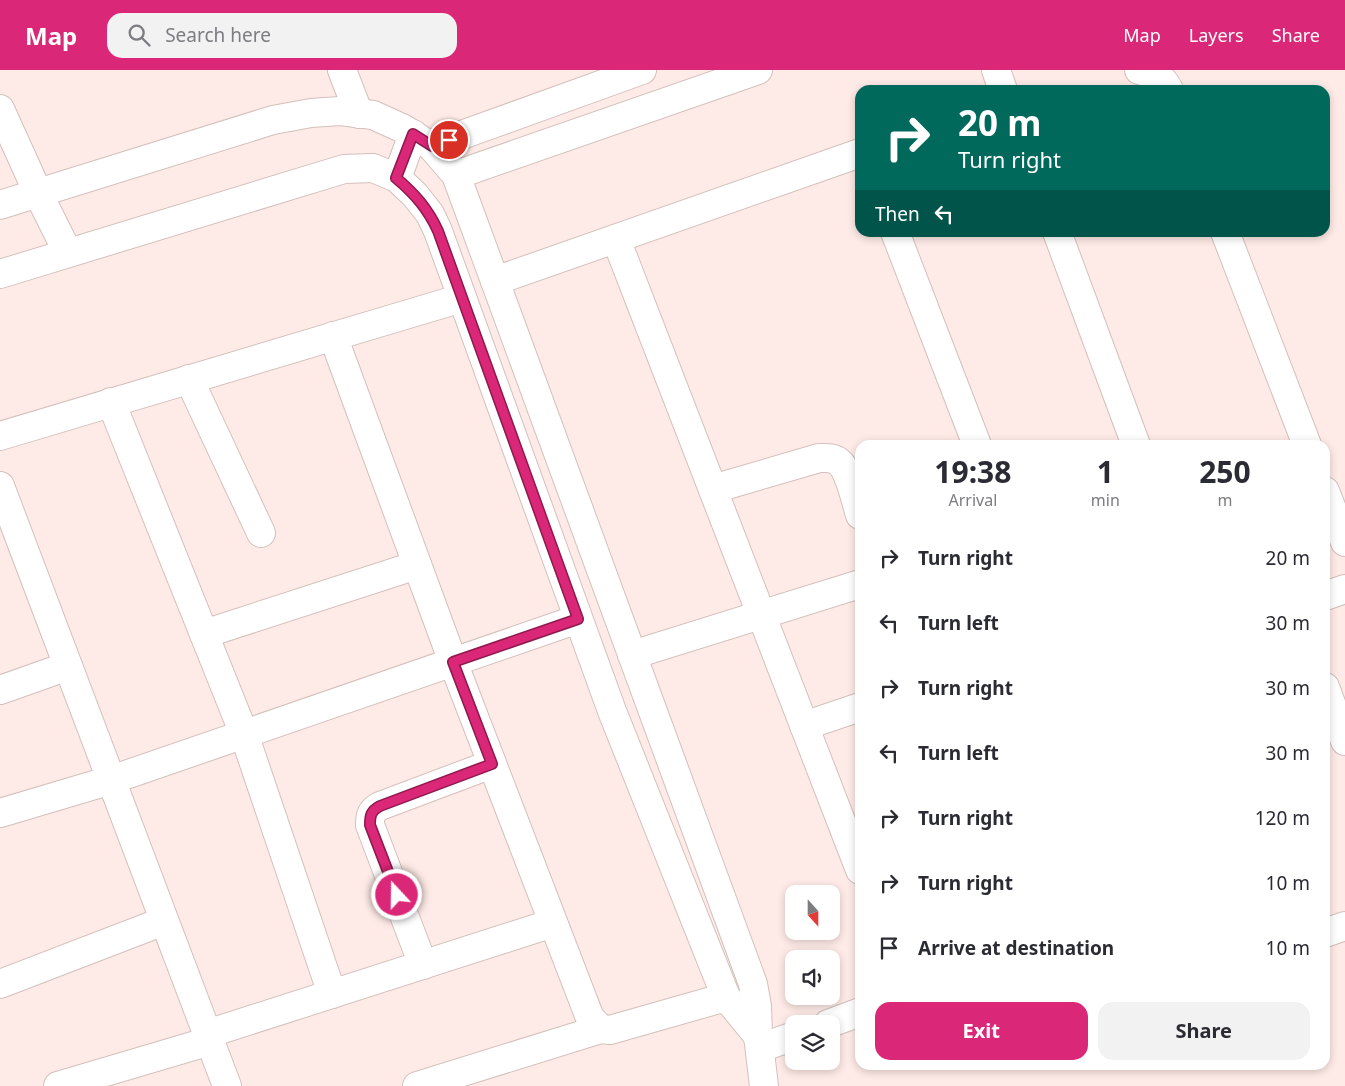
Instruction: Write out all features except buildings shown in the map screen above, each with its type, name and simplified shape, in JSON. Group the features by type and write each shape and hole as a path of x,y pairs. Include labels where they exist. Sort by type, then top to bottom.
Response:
{"street":[{"path":"396,178 422,140 642,70"},
{"path":"456,175 758,70"},
{"path":"996,70 1001,85"},
{"path":"1139,70 1160,76 1166,85"},
{"path":"349,72 359,114"},
{"path":"0,109 38,193 68,253"},
{"path":"0,206 273,120 310,113 340,112 373,115 422,140 456,175 753,984 757,1006 762,1086"},
{"path":"495,281 855,155"},
{"path":"0,274 344,169 373,168 396,178 415,195 430,214 612,711 726,997 759,1042"},
{"path":"897,237 975,440"},
{"path":"1059,237 1134,440"},
{"path":"1226,237 1305,440"},
{"path":"616,238 855,854"},
{"path":"0,436 462,298"},
{"path":"333,336 453,662 590,1018 601,1029"},
{"path":"189,379 261,533"},
{"path":"111,402 244,734 332,994"},
{"path":"713,489 819,458 830,458 839,462 845,470 855,500"},
{"path":"0,486 227,1086"},
{"path":"1330,504 1345,542"},
{"path":"204,634 417,565"},
{"path":"632,655 855,586"},
{"path":"1330,594 1345,589"},
{"path":"0,814 111,780 578,619"},
{"path":"0,690 68,666"},
{"path":"1330,700 1345,741"},
{"path":"804,726 855,709"},
{"path":"423,965 370,825 370,816 373,810 380,806 492,764"},
{"path":"0,984 164,921"},
{"path":"58,1086 95,1081 332,994 554,923"},
{"path":"1330,931 1345,926"},
{"path":"417,1086 601,1029 610,1030 726,997"},
{"path":"840,1020 855,1014"},
{"path":"759,1042 785,1038"}],"route":[{"path":"397,895 370,825 370,816 373,810 492,764 453,662 578,619 438,231 430,214 415,195 396,178 413,134 432,146 449,140"}]}
